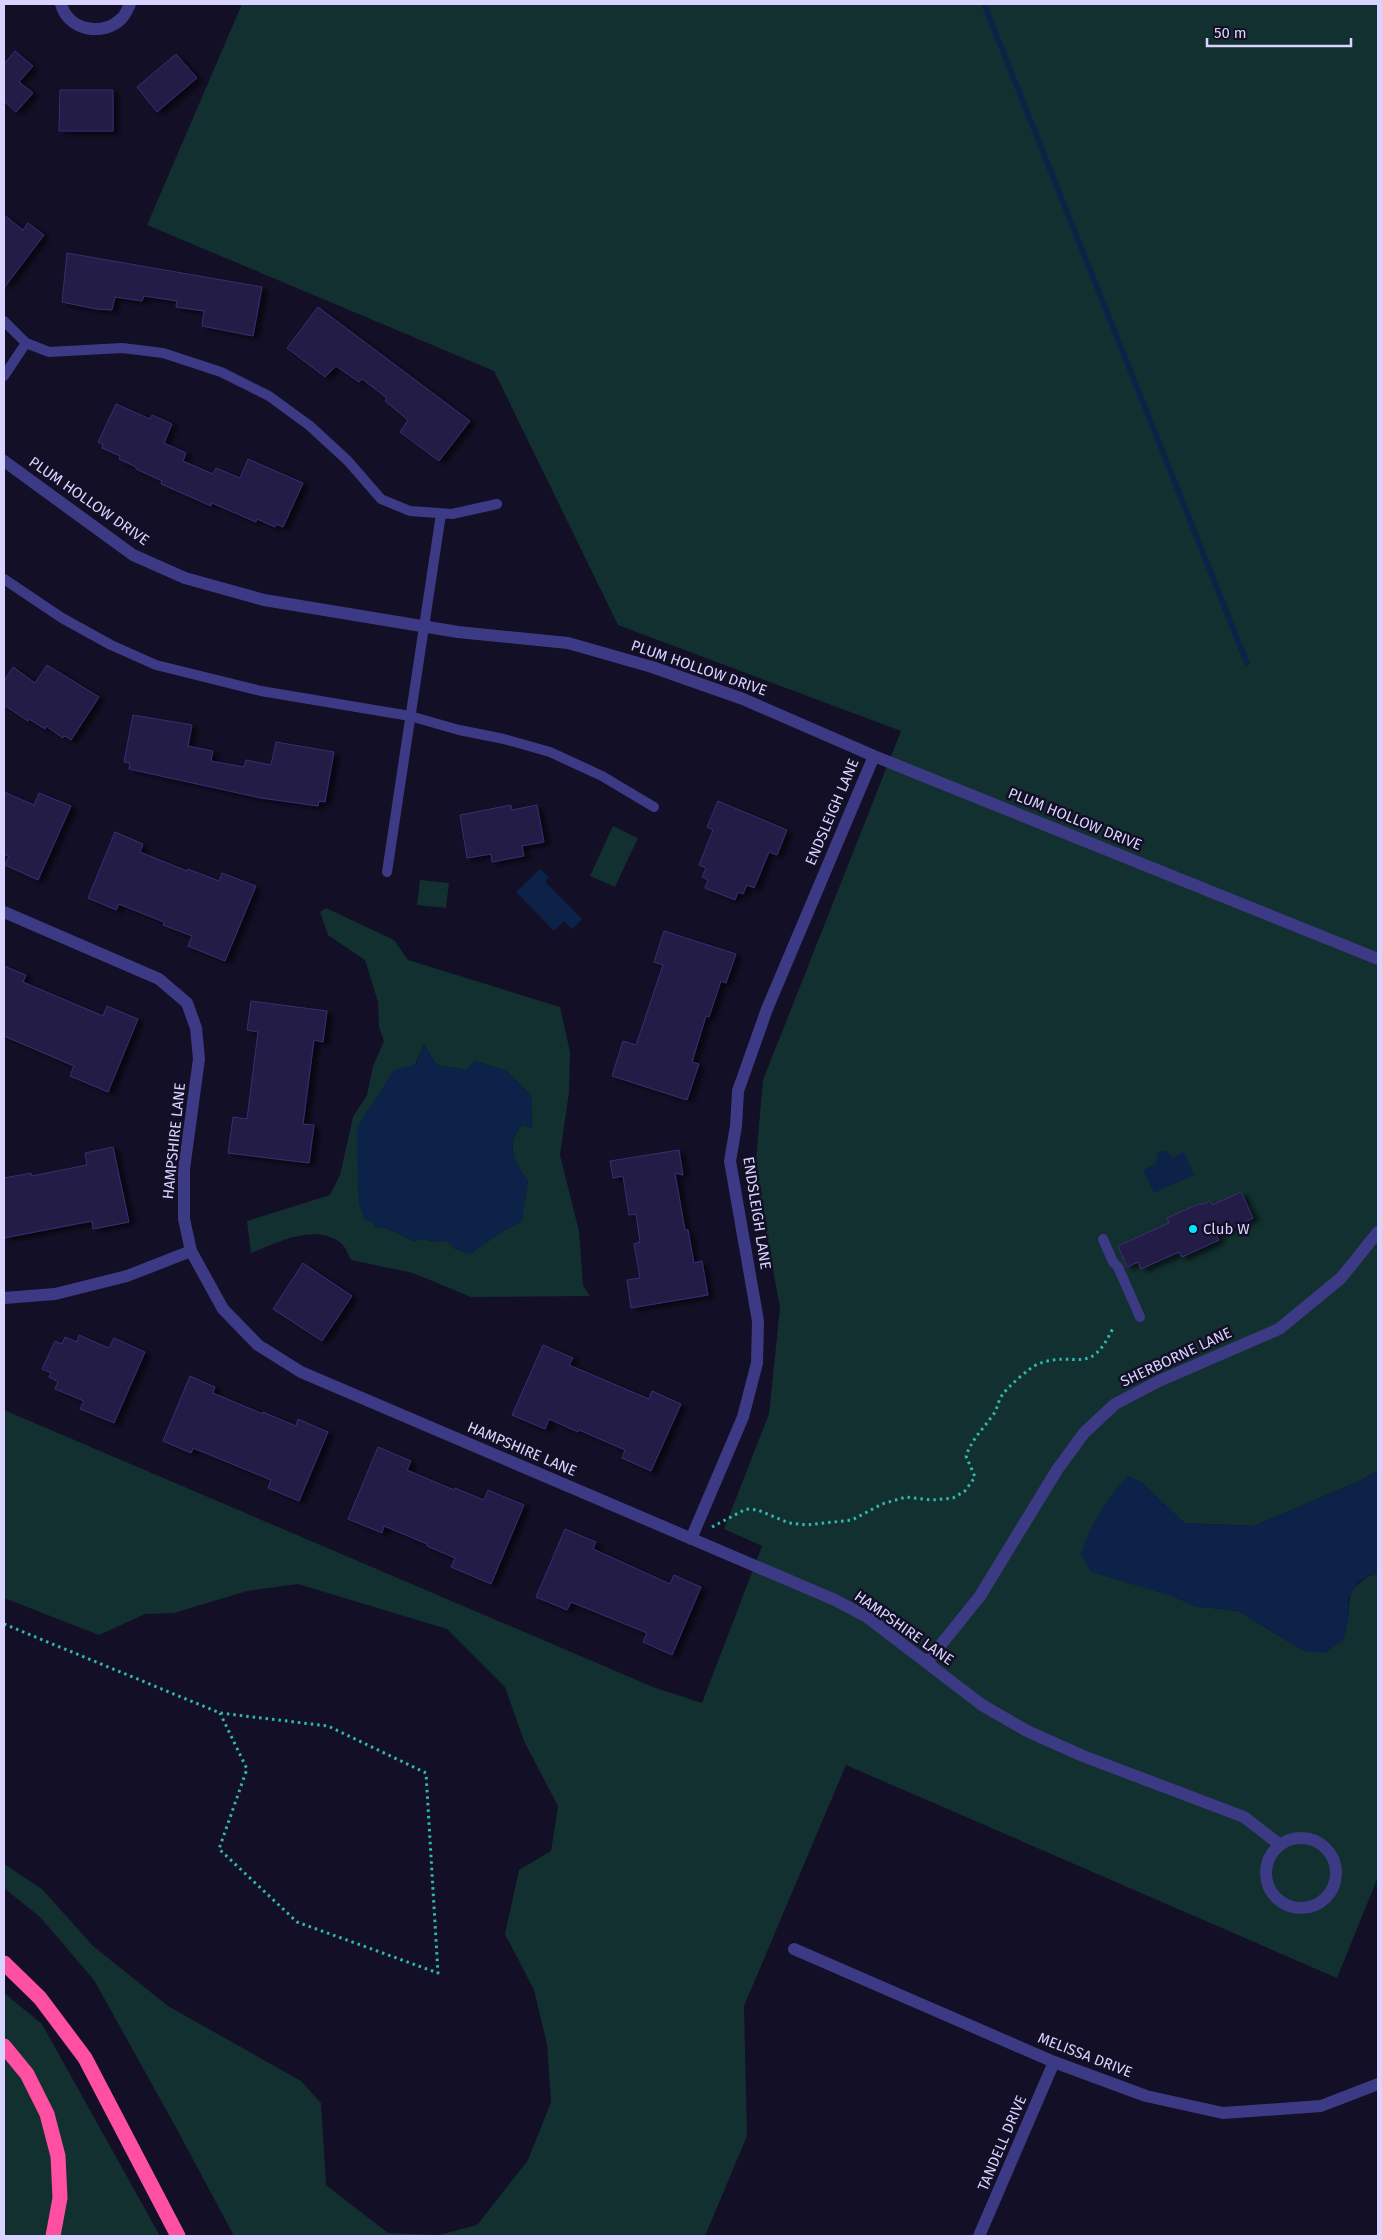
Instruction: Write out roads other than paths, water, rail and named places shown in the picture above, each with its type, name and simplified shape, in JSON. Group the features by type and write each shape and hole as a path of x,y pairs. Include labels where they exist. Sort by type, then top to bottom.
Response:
{"highway":[{"path":"4,1963 40,1998 85,2058 178,2236"},
{"path":"4,2046 27,2074 47,2114 56,2148 60,2198 52,2236"}],"street":[{"path":"61,4 63,11 75,24 91,30 109,28 123,17 130,4"},
{"name":"PLUM HOLLOW DRIVE","path":"4,461 133,555 185,578 264,600 424,626 568,643 652,667 743,699 874,756 1378,959"},
{"name":"ENDSLEIGH LANE","path":"691,1539 743,1417 757,1363 758,1321 730,1161 736,1126 738,1090 766,1009 874,756"},
{"name":"HAMPSHIRE LANE","path":"4,912 159,979 187,1003 196,1028 199,1059 184,1169 184,1219 191,1251 223,1309 258,1345 301,1372 835,1600 867,1617 982,1705 1027,1731 1083,1756 1244,1817 1279,1844"},
{"name":"SHERBORNE LANE","path":"928,1662 980,1596 1057,1470 1084,1434 1115,1404 1159,1381 1279,1329 1341,1278 1378,1232"},
{"path":"4,1298 55,1294 127,1276 191,1251"},
{"path":"1302,1837 1314,1839 1332,1855 1336,1866 1336,1878 1332,1889 1324,1899 1315,1905 1304,1908 1292,1907 1282,1903 1273,1895 1265,1874 1266,1863 1279,1844 1290,1839 1302,1837"},
{"name":"MELISSA DRIVE","path":"794,1949 1054,2062 1146,2096 1223,2112 1321,2106 1378,2084"},
{"name":"TANDELL DRIVE","path":"979,2236 1054,2062"}],"lane":[{"path":"4,321 26,343 49,352 122,348 163,353 221,372 269,396 310,426 348,461 381,499 410,511 452,514 497,504"},
{"path":"4,376 26,343"},
{"path":"386,872 441,514"},
{"path":"4,579 62,618 111,645 156,665 260,691 410,716 550,752 602,776 654,807"},
{"path":"1103,1239 1140,1317"}],"water":[{"path":"540,869 549,877 545,882 582,919 572,929 564,921 554,931 516,892"},
{"path":"424,1045 437,1065 466,1070 475,1061 506,1071 531,1095 532,1128 522,1125 514,1139 513,1146 513,1153 519,1167 528,1181 522,1222 504,1230 470,1254 455,1249 447,1241 432,1242 424,1239 414,1241 386,1228 376,1227 372,1222 365,1219 360,1206 357,1127 394,1070 416,1064"},
{"path":"1161,1151 1166,1151 1173,1157 1184,1152 1194,1175 1154,1193 1143,1170 1156,1164 1157,1154"},
{"path":"1378,1470 1378,1575 1373,1574 1358,1582 1348,1599 1349,1616 1344,1639 1325,1653 1304,1651 1238,1611 1195,1606 1175,1597 1091,1572 1081,1554 1089,1532 1100,1512 1128,1476 1140,1481 1184,1523 1254,1526 1362,1480"}],"waterway":[{"path":"984,4 1247,663"}],"place":[{"name":"Club W","path":"1193,1229"}]}
